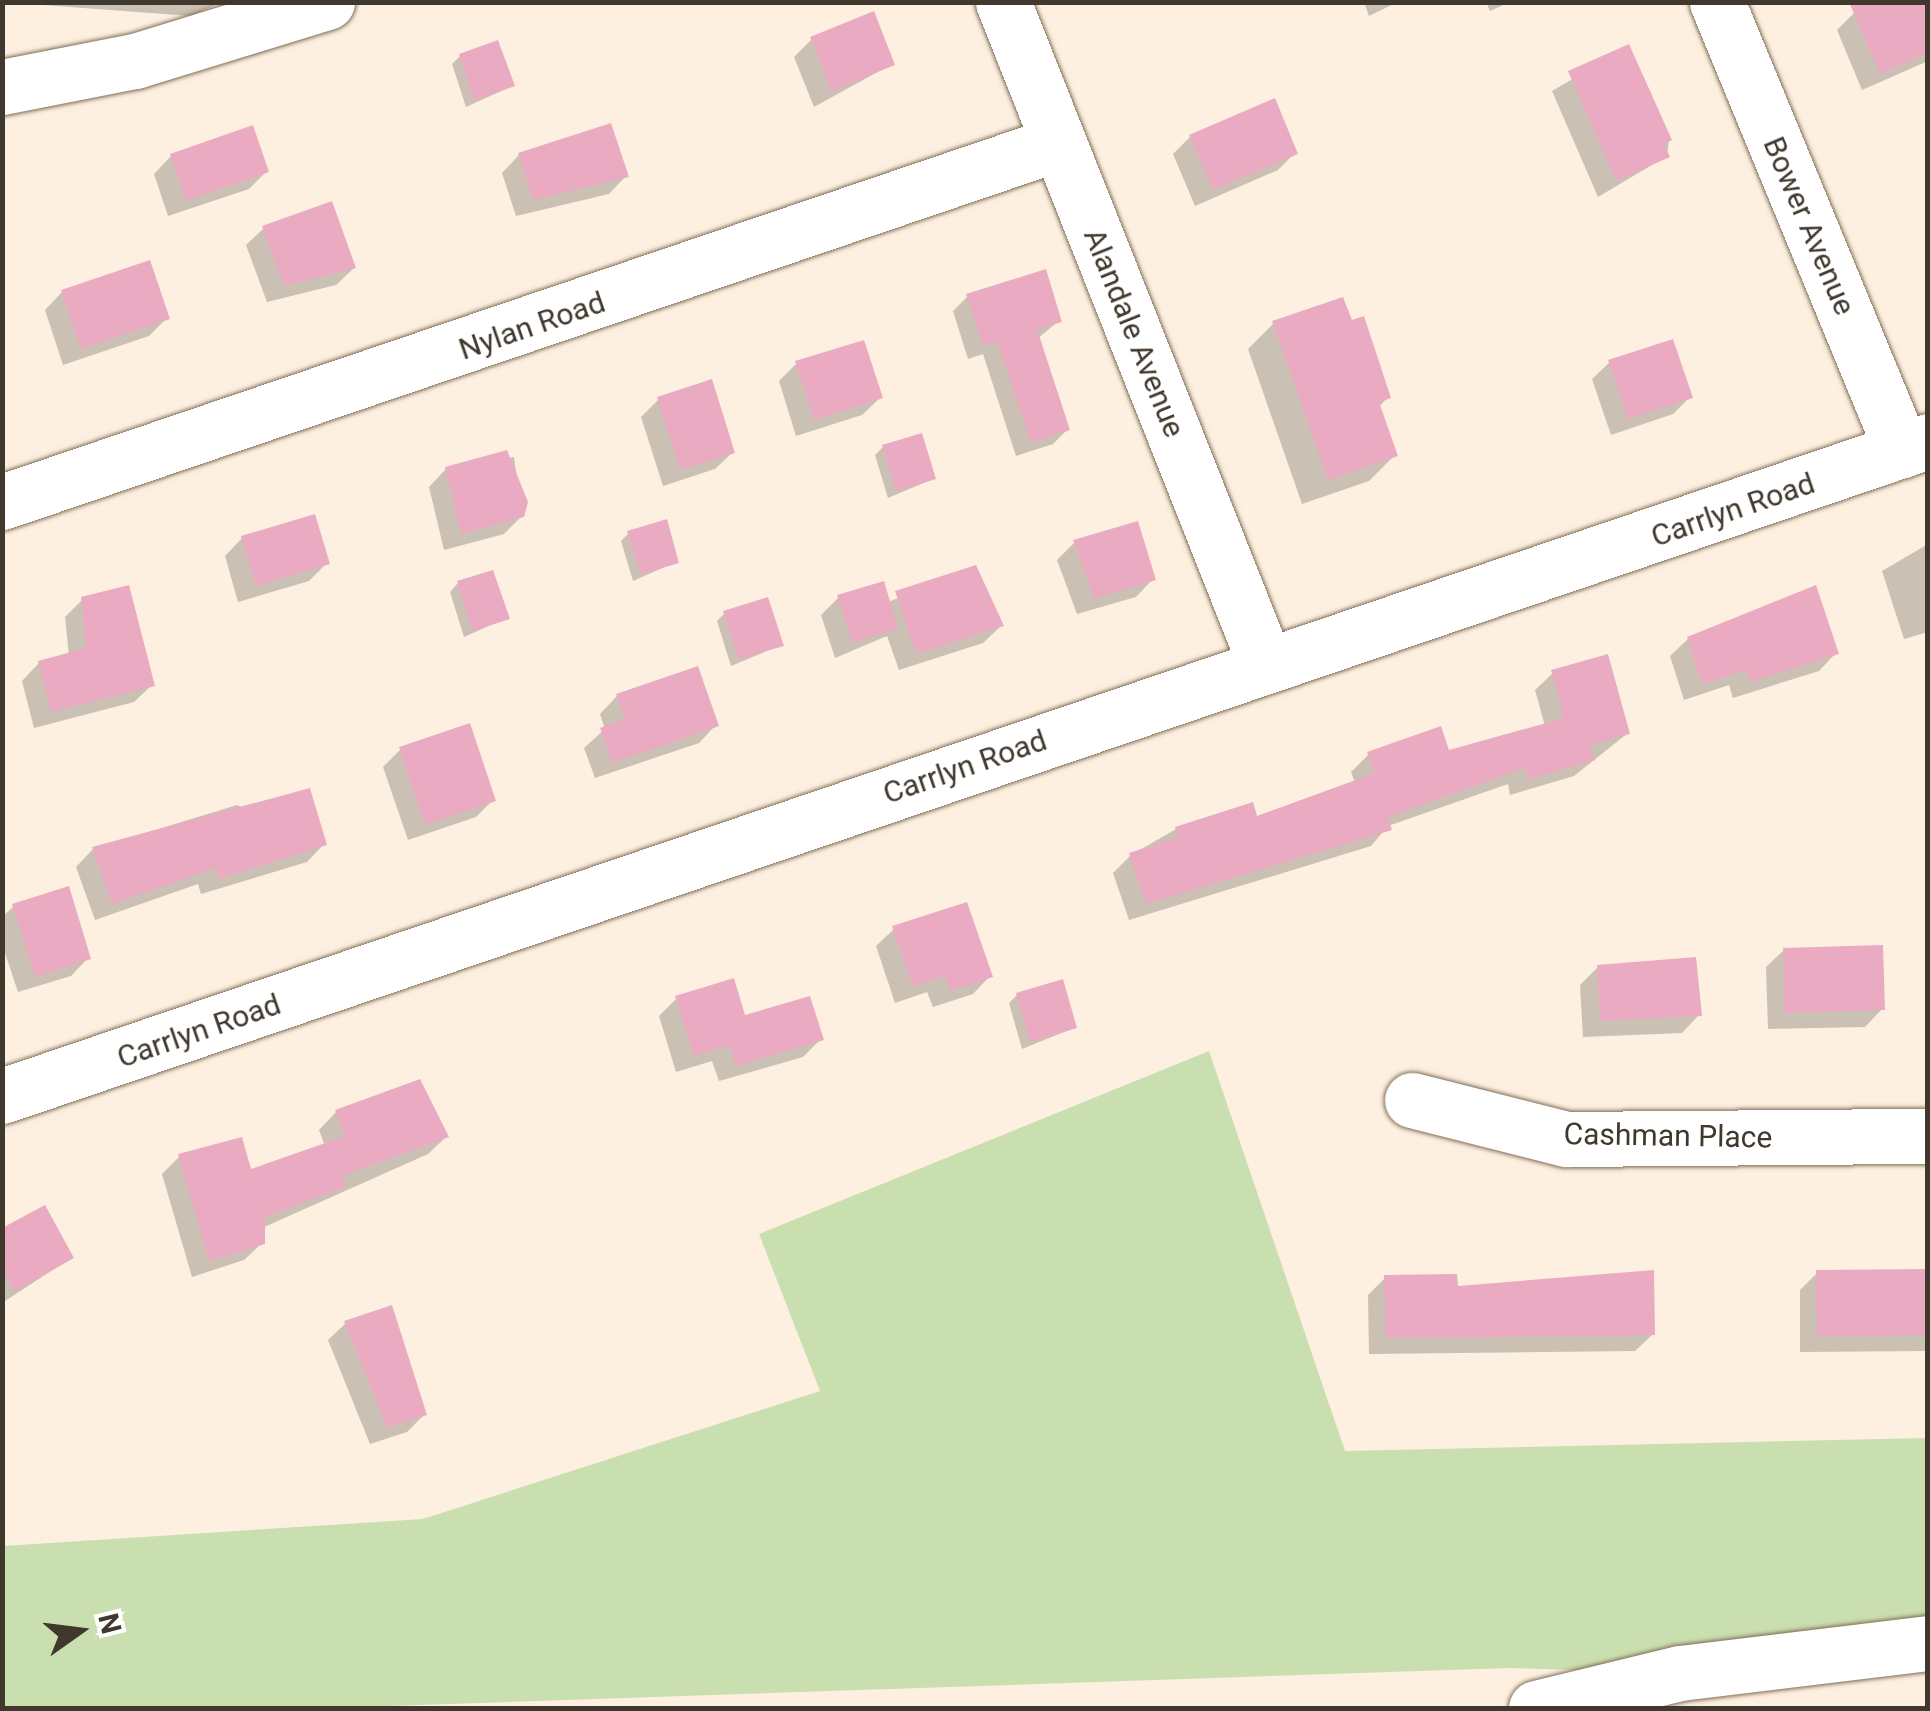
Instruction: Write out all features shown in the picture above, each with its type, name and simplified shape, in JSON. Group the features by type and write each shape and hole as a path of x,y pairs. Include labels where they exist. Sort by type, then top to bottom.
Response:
{"main road":[{"path":"2,87 135,61 327,2"},
{"name":"Alandale Avenue","path":"1003,2 1265,663"},
{"name":"Bower Avenue","path":"1717,2 1915,445"},
{"name":"Nylan Road","path":"2,502 1059,143"},
{"name":"Carrlyn Road","path":"2,1096 1265,663 1915,445"},
{"name":"Cashman Place","path":"1412,1100 1566,1140 1928,1136"},
{"path":"1536,1708 1680,1673 1928,1642"}],"green space":[{"path":"1209,1051 1345,1451 1927,1438 1927,1643 1680,1673 1509,1668 330,1708 3,1708 3,1546 423,1519 820,1391 759,1234"}],"building":[{"path":"1849,2 1928,2 1928,53 1880,74"},
{"path":"874,11 895,65 831,91 810,37"},
{"path":"498,40 515,86 474,101 459,54"},
{"path":"1629,44 1672,140 1664,144 1670,157 1616,181 1568,71"},
{"path":"1275,98 1298,154 1213,190 1189,135"},
{"path":"611,123 629,177 533,200 518,153"},
{"path":"253,125 269,172 186,201 170,154"},
{"path":"332,201 356,268 284,286 262,226"},
{"path":"150,260 170,319 81,349 61,290"},
{"path":"1046,269 1062,322 1037,329 1070,430 1031,443 997,341 983,346 966,294"},
{"path":"1343,297 1352,320 1364,316 1391,398 1379,402 1398,456 1328,480 1272,321"},
{"path":"1673,339 1693,398 1628,419 1608,360"},
{"path":"864,340 883,398 814,420 795,361"},
{"path":"712,379 735,453 680,470 657,397"},
{"path":"922,433 936,479 896,491 882,445"},
{"path":"507,450 528,502 524,517 461,534 445,467"},
{"path":"315,514 330,564 256,586 241,536"},
{"path":"667,519 679,563 641,574 627,531"},
{"path":"1138,521 1156,580 1094,599 1073,540"},
{"path":"976,565 1004,626 916,654 895,591"},
{"path":"493,570 510,619 472,631 457,581"},
{"path":"884,581 898,628 852,643 837,595"},
{"path":"129,585 155,686 51,712 38,661 86,648 81,597"},
{"path":"1816,585 1839,654 1750,682 1746,670 1702,684 1687,637"},
{"path":"768,597 784,646 739,659 723,611"},
{"path":"1608,654 1630,734 1590,745 1595,760 1528,779 1525,768 1388,817 1392,830 1146,904 1129,853 1178,837 1175,827 1253,802 1257,816 1375,773 1367,752 1441,726 1449,750 1564,718 1551,670"},
{"path":"698,666 719,726 612,763 600,728 625,719 616,694"},
{"path":"470,723 496,801 425,825 399,747"},
{"path":"310,788 327,845 219,879 216,868 112,904 92,847"},
{"path":"69,886 91,959 35,977 12,904"},
{"path":"967,902 993,977 950,991 945,976 913,987 892,926"},
{"path":"1883,945 1885,1010 1785,1013 1783,948"},
{"path":"1696,957 1702,1016 1600,1021 1597,965"},
{"path":"734,978 745,1015 810,996 824,1040 736,1066 729,1045 694,1056 675,996"},
{"path":"1063,979 1077,1028 1030,1042 1016,993"},
{"path":"420,1079 449,1137 342,1176 346,1187 265,1217 265,1244 209,1261 178,1154 242,1137 251,1169 345,1136 335,1110"},
{"path":"45,1205 74,1258 15,1291 2,1269 2,1228"},
{"path":"1928,1269 1928,1335 1817,1336 1816,1270"},
{"path":"1654,1270 1655,1335 1386,1338 1384,1275 1457,1274 1458,1286"},
{"path":"392,1305 427,1415 387,1428 344,1321"}]}
